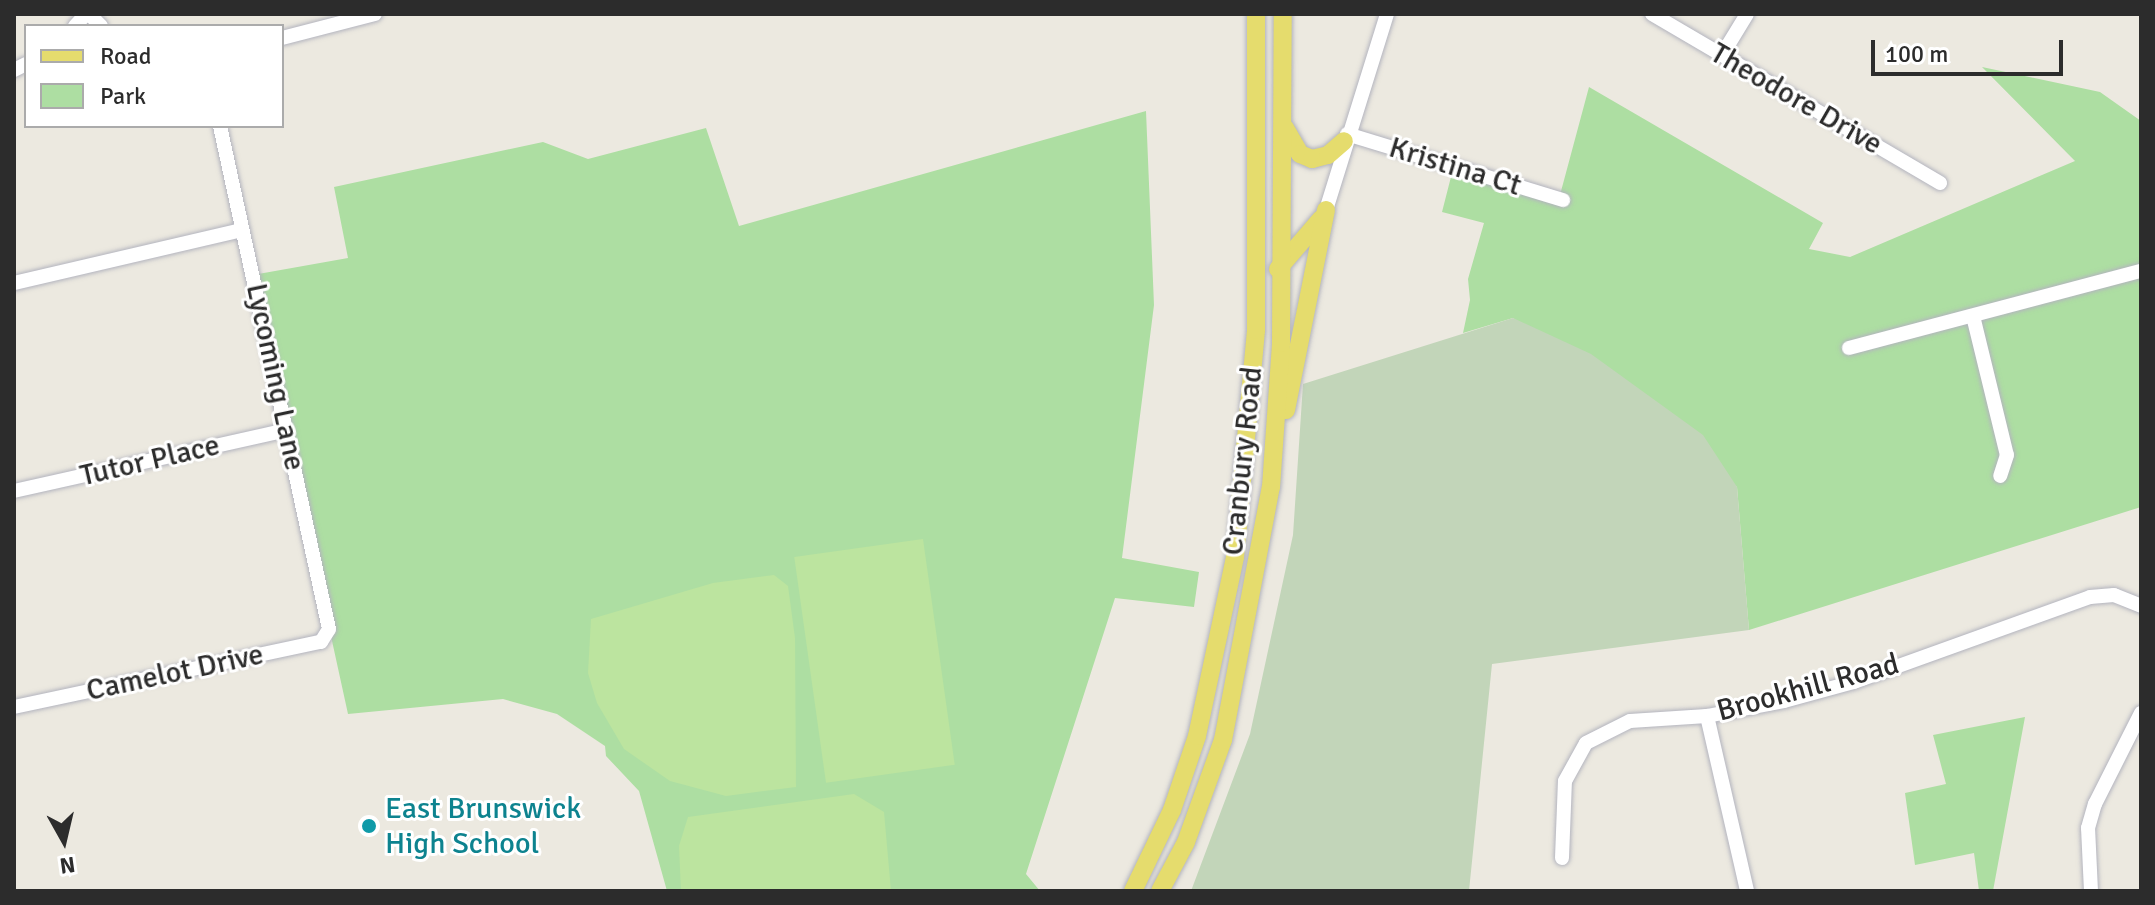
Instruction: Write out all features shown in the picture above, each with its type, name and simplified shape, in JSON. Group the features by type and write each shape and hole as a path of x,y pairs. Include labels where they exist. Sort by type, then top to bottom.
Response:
{"main road":[{"name":"Cranbury Road","path":"1133,891 1172,810 1197,736 1220,637 1247,458 1256,330 1256,14"},
{"name":"Cranbury Road","path":"1160,891 1186,842 1223,740 1271,487 1281,264 1283,14"},
{"path":"1284,124 1300,154 1312,159 1346,138"},
{"path":"1256,330 1266,290 1281,264 1311,236 1326,210"},
{"path":"1271,487 1326,210"}],"street":[{"path":"284,37 375,14"},
{"path":"1326,210 1387,14"},
{"name":"Theodore Drive","path":"1652,14 1940,183"},
{"path":"1722,55 1747,14"},
{"name":"Lycoming Lane","path":"220,128 329,629"},
{"name":"Kristina Ct","path":"1346,138 1563,200"},
{"path":"14,283 242,230"},
{"path":"1849,348 2141,271"},
{"path":"1973,316 2007,455 2000,476"},
{"name":"Tutor Place","path":"14,491 286,430"},
{"name":"Brookhill Road","path":"1562,858 1565,781 1586,743 1630,721 1707,716 1854,682 2090,597 2114,595 2141,606"},
{"name":"Camelot Drive","path":"14,707 321,642 329,629"},
{"path":"2091,891 2091,816 2141,713"},
{"path":"1707,716 1747,891"}],"green space":[{"path":"1982,67 2100,92 2141,121 2141,507 1749,630 1737,487 1513,318 1463,333 1470,300 1468,279 1484,223 1442,212 1453,169 1560,195 1589,87 1823,223 1809,249 1850,257 2075,161"},
{"path":"1146,111 1154,305 1122,558 1199,572 1194,607 1115,598 1026,874 1040,891 667,891 639,791 606,756 605,746 557,714 503,699 348,714 252,275 348,258 334,187 543,142 588,159 706,128 739,226"},
{"path":"1513,318 1591,354 1703,435 1737,487 1749,630 1492,664 1469,891 1191,891 1250,734 1293,535 1303,384"},
{"path":"923,539 955,765 826,783 794,557"},
{"path":"774,575 788,586 795,638 796,787 726,796 670,781 624,749 597,703 588,673 591,619 713,583"},
{"path":"2025,717 1993,891 1979,891 1974,853 1915,865 1905,793 1946,784 1933,735"},
{"path":"854,794 884,812 891,891 681,891 679,846 688,817"}],"place":[{"name":"East Brunswick High School","path":"369,826"}]}
